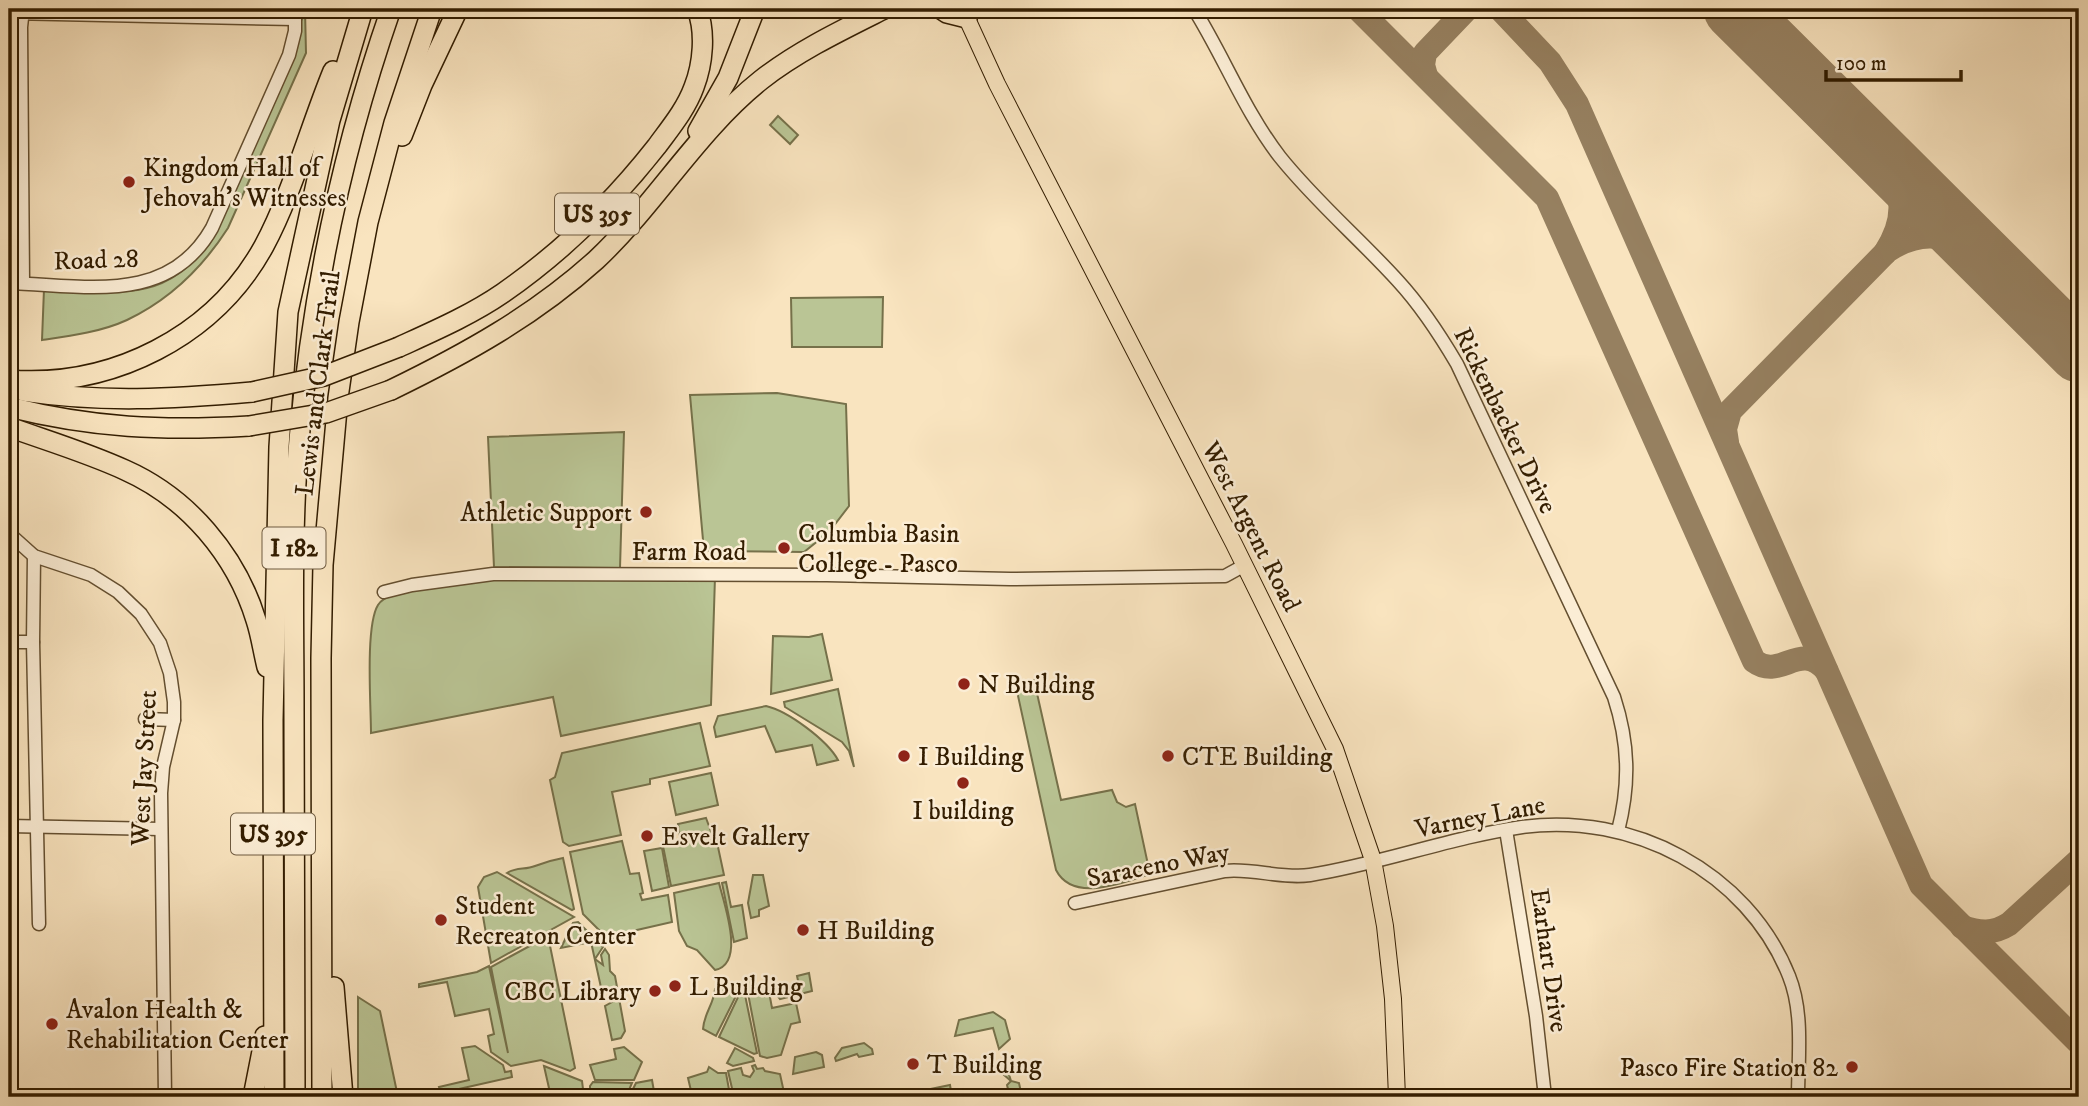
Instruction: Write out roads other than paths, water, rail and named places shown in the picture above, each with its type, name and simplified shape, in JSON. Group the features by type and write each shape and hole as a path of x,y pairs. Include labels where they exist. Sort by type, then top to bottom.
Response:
{"highway":[{"path":"9,380 63,379 94,374 128,363 173,342 224,300 256,261 274,228 361,9"},
{"path":"273,720 279,447 288,312 330,120 361,9"},
{"name":"I 182","path":"295,1097 293,583 299,444 312,331 341,180 367,81 391,9"},
{"name":"I 182","path":"368,222 394,123 432,9"},
{"path":"368,222 422,85 458,9"},
{"name":"US 395","path":"9,388 98,399 174,399 252,391 324,376 449,324 501,294 545,262 593,219 635,173 677,119 694,87 703,51 697,9"},
{"path":"661,188 728,78 755,9"},
{"path":"9,407 71,421 134,429 198,429 249,426 326,413 391,390 468,352 549,300 598,257 715,124 761,80 823,40 884,9"},
{"path":"941,9 947,13 965,13"},
{"name":"Lewis and Clark Trail","path":"322,1097 323,565 338,398 348,322 368,222"},
{"name":"US 395","path":"9,427 127,470 170,497 207,531 230,563 256,620 267,668 273,720 274,1097"},
{"path":"321,658 328,671 335,1007 343,1097"},
{"path":"253,1097 269,1014 274,948"}],"main road":[{"name":"West Argent Road","path":"965,13 1002,94 1245,565 1335,749 1373,860 1390,962 1396,1097"}],"street":[{"name":"Rickenbacker Drive","path":"1194,9 1254,118 1279,155 1320,202 1400,283 1434,327 1457,364 1614,697 1627,757 1627,793 1618,831"},
{"path":"23,283 18,11 295,14"},
{"name":"Road 28","path":"9,283 125,286 164,276 197,250 208,233 289,55 295,14"},
{"path":"14,538 34,556 38,924"},
{"name":"West Jay Street","path":"34,556 75,569 104,582 118,592 141,614 160,643 173,688 174,720 161,780 164,1097"},
{"name":"Farm Road","path":"384,593 412,585 493,574 827,575 1010,579 1225,576 1245,565"},
{"path":"14,642 33,642"},
{"path":"145,719 174,720"},
{"name":"Varney Lane","path":"1373,860 1506,830 1546,824 1575,824 1618,831 1651,841 1698,865 1739,900 1768,937 1790,977 1797,1004 1798,1097"},
{"path":"9,826 161,829"},
{"name":"Earhart Drive","path":"1506,830 1536,1016 1545,1097"},
{"name":"Saraceno Way","path":"1075,903 1225,871 1247,870 1307,876 1373,860"}],"place":[{"name":"Kingdom Hall of Jehovah's Witnesses","path":"129,182"},
{"name":"Athletic Support","path":"646,512"},
{"name":"Columbia Basin College - Pasco","path":"784,548"},
{"name":"N Building","path":"964,684"},
{"name":"I Building","path":"904,756"},
{"name":"CTE Building","path":"1168,756"},
{"name":"I building","path":"963,783"},
{"name":"Esvelt Gallery","path":"647,836"},
{"name":"Student Recreaton Center","path":"441,920"},
{"name":"H Building","path":"803,930"},
{"name":"L Building","path":"675,986"},
{"name":"CBC Library","path":"655,991"},
{"name":"Avalon Health & Rehabilitation Center","path":"52,1024"},
{"name":"T Building","path":"913,1064"},
{"name":"Pasco Fire Station 82","path":"1852,1067"}]}
